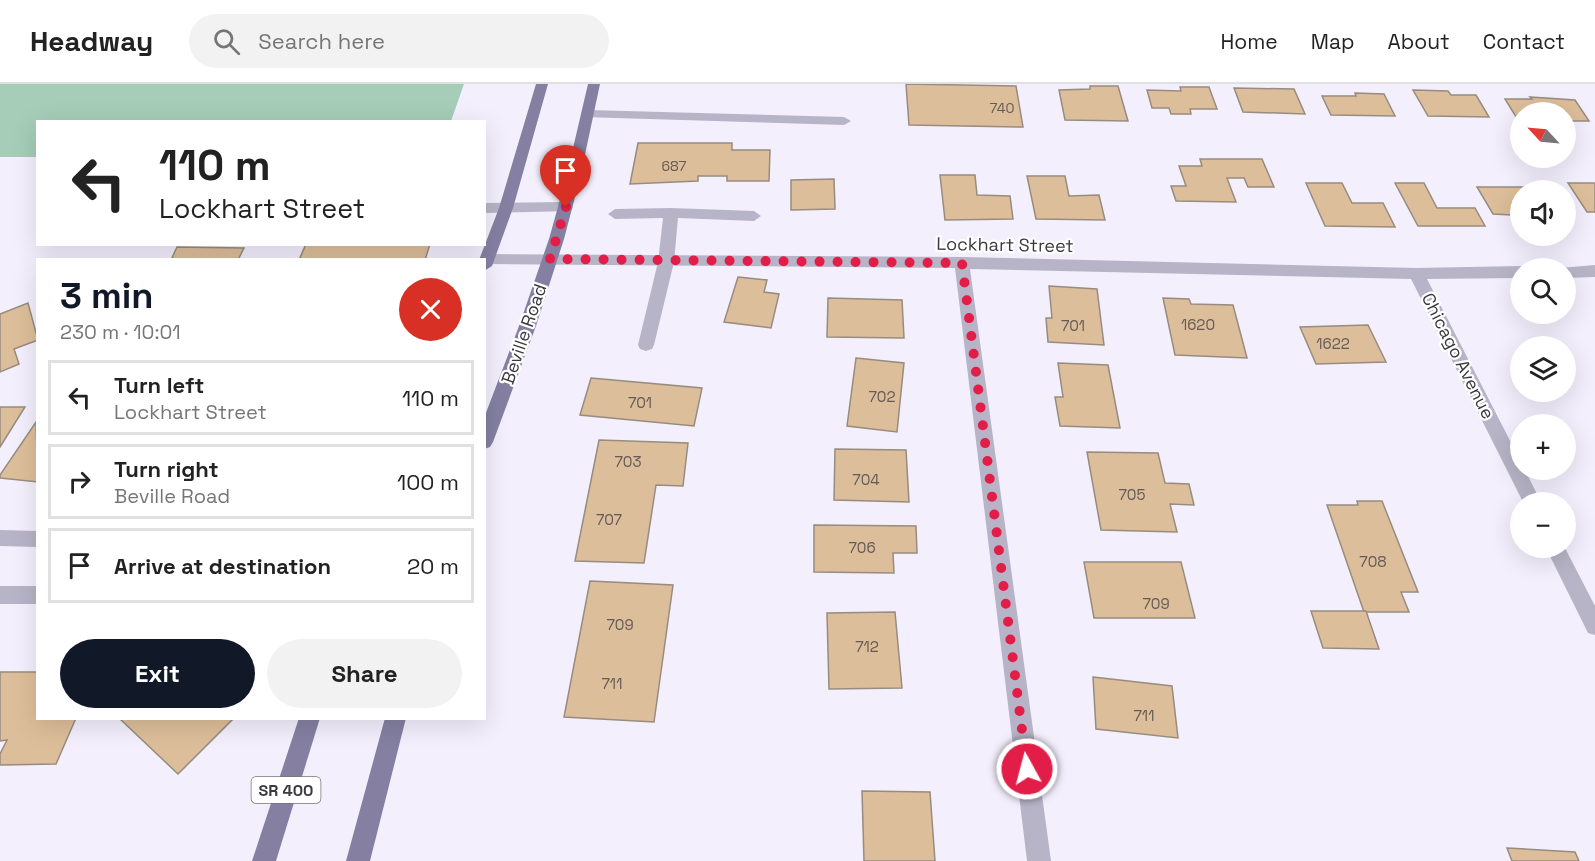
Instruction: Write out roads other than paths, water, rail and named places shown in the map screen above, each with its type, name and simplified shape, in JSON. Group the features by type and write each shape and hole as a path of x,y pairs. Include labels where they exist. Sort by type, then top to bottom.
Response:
{"main road":[{"path":"486,263 506,208 542,84"},
{"name":"Beville Road","path":"486,437 519,352 566,207 594,84"},
{"name":"SR 400","path":"264,861 308,720"},
{"path":"358,861 395,720"}],"street":[{"path":"588,114 844,121"},
{"path":"486,208 566,207"},
{"path":"646,345 666,262 671,213"},
{"path":"615,214 671,213 754,216"},
{"name":"Lockhart Street","path":"486,263 550,259 666,262 962,263 1416,274 1510,272"},
{"path":"962,263 1039,861"},
{"path":"1576,272 1595,271"},
{"name":"Chicago Avenue","path":"1416,274 1527,492"},
{"path":"0,538 36,539"},
{"path":"1560,558 1595,626"},
{"path":"0,595 36,595"}]}
